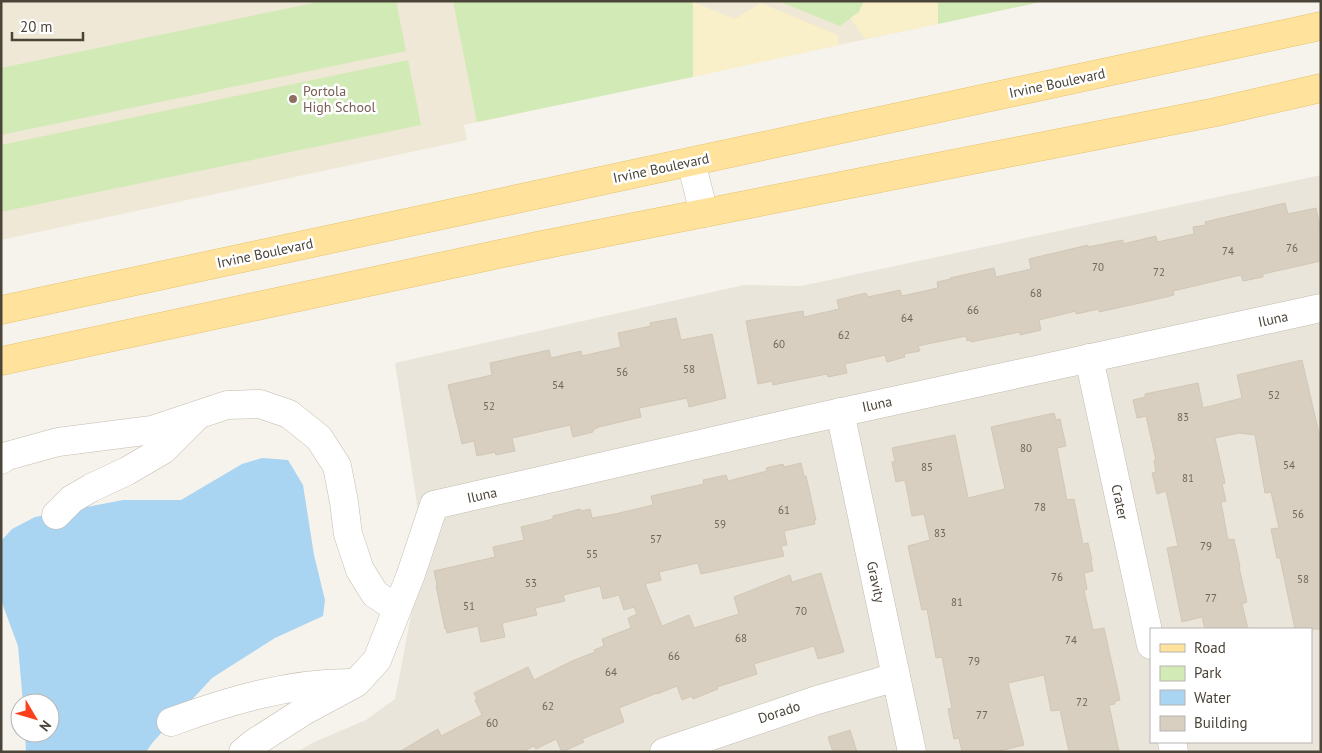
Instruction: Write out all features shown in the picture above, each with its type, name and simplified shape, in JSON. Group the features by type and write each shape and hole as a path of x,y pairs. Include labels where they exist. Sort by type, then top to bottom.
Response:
{"main road":[{"name":"Irvine Boulevard","path":"1,310 1321,26"},
{"path":"1,361 537,246 1196,116 1321,88"}],"street":[{"path":"691,162 704,213"},
{"name":"Iluna","path":"396,608 411,574 434,506 840,412 1321,308"},
{"name":"Crater","path":"1089,358 1150,640"},
{"path":"1,460 7,456 58,442 152,430 227,405 260,404 289,414 319,438 337,466 348,534 360,570 375,594 396,608 377,660 356,683 304,711 243,752"},
{"name":"Gravity","path":"840,412 912,752"},
{"path":"56,515 72,499 126,472 163,450 198,415"},
{"name":"Dorado","path":"664,752 817,700 896,677"},
{"path":"171,722 210,708 291,688 323,683 356,683"}],"shaded area":[{"name":"Portola High School","path":"1,1 1045,1 464,125 467,140 1,240"},
{"path":"1321,175 1321,752 297,752 312,743 366,720 395,699 424,548 395,363 744,285 801,286"}],"green space":[{"path":"323,1 396,1 406,51 1,135 1,68"},
{"path":"453,1 691,1 693,2 693,77 477,122"},
{"path":"778,1 864,1 859,12 840,26"},
{"path":"938,1 1045,1 938,24"},
{"path":"408,60 421,125 1,212 1,145"}],"sand":[{"path":"864,1 938,1 938,24 865,39 850,18 859,12"},
{"path":"693,2 735,19 760,3 838,35 839,45 693,77"}],"water":[{"path":"262,458 288,460 303,485 314,555 325,600 323,616 275,638 212,678 146,752 26,752 26,743 60,743 60,693 22,693 18,646 1,600 1,541 12,529 35,517 123,500 181,500 242,464"}],"building":[{"path":"1285,203 1288,214 1316,208 1321,232 1321,261 1263,274 1263,277 1243,281 1241,275 1173,291 1174,295 1099,312 1099,309 1076,314 1076,311 1039,320 1041,330 1020,335 1020,332 971,342 970,340 967,341 966,336 918,346 920,351 904,354 905,357 887,362 885,355 845,364 847,373 828,377 827,374 773,385 772,381 758,384 746,321 803,311 804,317 839,309 837,300 866,293 868,297 900,290 902,296 938,288 937,282 950,278 994,268 996,277 1031,269 1029,259 1088,245 1088,247 1123,240 1123,244 1156,236 1157,242 1194,234 1193,227 1206,225 1205,222"},
{"path":"676,318 681,340 712,334 726,398 689,407 687,398 639,408 641,417 599,427 593,430 593,432 573,437 570,425 512,438 515,451 496,455 495,452 477,456 474,441 462,444 448,385 492,375 490,363 549,350 551,358 581,351 582,356 621,347 618,333 651,326 650,323"},
{"path":"1302,360 1321,442 1321,629 1295,628 1280,558 1277,558 1271,529 1279,528 1271,492 1265,493 1255,435 1239,433 1215,438 1225,483 1222,484 1226,501 1221,502 1228,540 1234,539 1240,567 1247,602 1242,604 1248,628 1205,628 1202,617 1182,622 1167,548 1178,546 1166,491 1157,494 1152,473 1156,472 1154,460 1156,460 1146,416 1137,418 1133,400 1145,397 1145,394 1198,383 1203,408 1242,398 1237,375"},
{"path":"1054,413 1056,420 1060,419 1066,446 1057,448 1067,500 1074,499 1083,544 1088,543 1092,560 1093,571 1084,573 1087,589 1084,590 1093,630 1104,628 1120,700 1115,701 1115,704 1109,705 1119,752 1069,752 1060,710 1051,711 1044,675 1008,683 1024,745 995,752 962,752 959,738 954,739 948,709 952,708 942,657 936,658 927,609 922,610 908,546 930,540 924,514 912,516 905,480 896,482 892,462 895,461 892,448 955,435 968,498 1005,489 991,427"},
{"path":"801,463 804,476 806,476 816,520 814,520 815,524 784,531 787,545 781,546 784,556 701,574 698,563 659,572 661,580 645,584 662,626 689,615 694,628 739,614 734,597 790,575 792,582 821,573 844,652 818,659 814,646 754,664 757,674 717,687 718,689 693,699 692,696 682,700 677,686 657,693 619,708 624,722 582,739 584,742 562,752 556,739 536,749 534,746 522,752 399,752 438,729 441,736 482,715 474,693 528,667 534,680 595,652 594,650 604,646 602,639 631,628 628,618 637,614 634,607 624,610 619,595 603,599 600,586 563,595 565,601 535,608 537,615 502,623 505,637 481,642 478,626 447,633 434,571 495,557 493,547 524,540 521,527 553,519 553,516 580,509 581,511 590,509 592,518 615,514 653,505 651,496 704,484 703,480 726,475 728,481 767,471 766,468 783,464 784,467"},
{"path":"850,730 857,752 833,752 828,737"}],"place":[{"name":"Portola High School","path":"293,99"}]}
